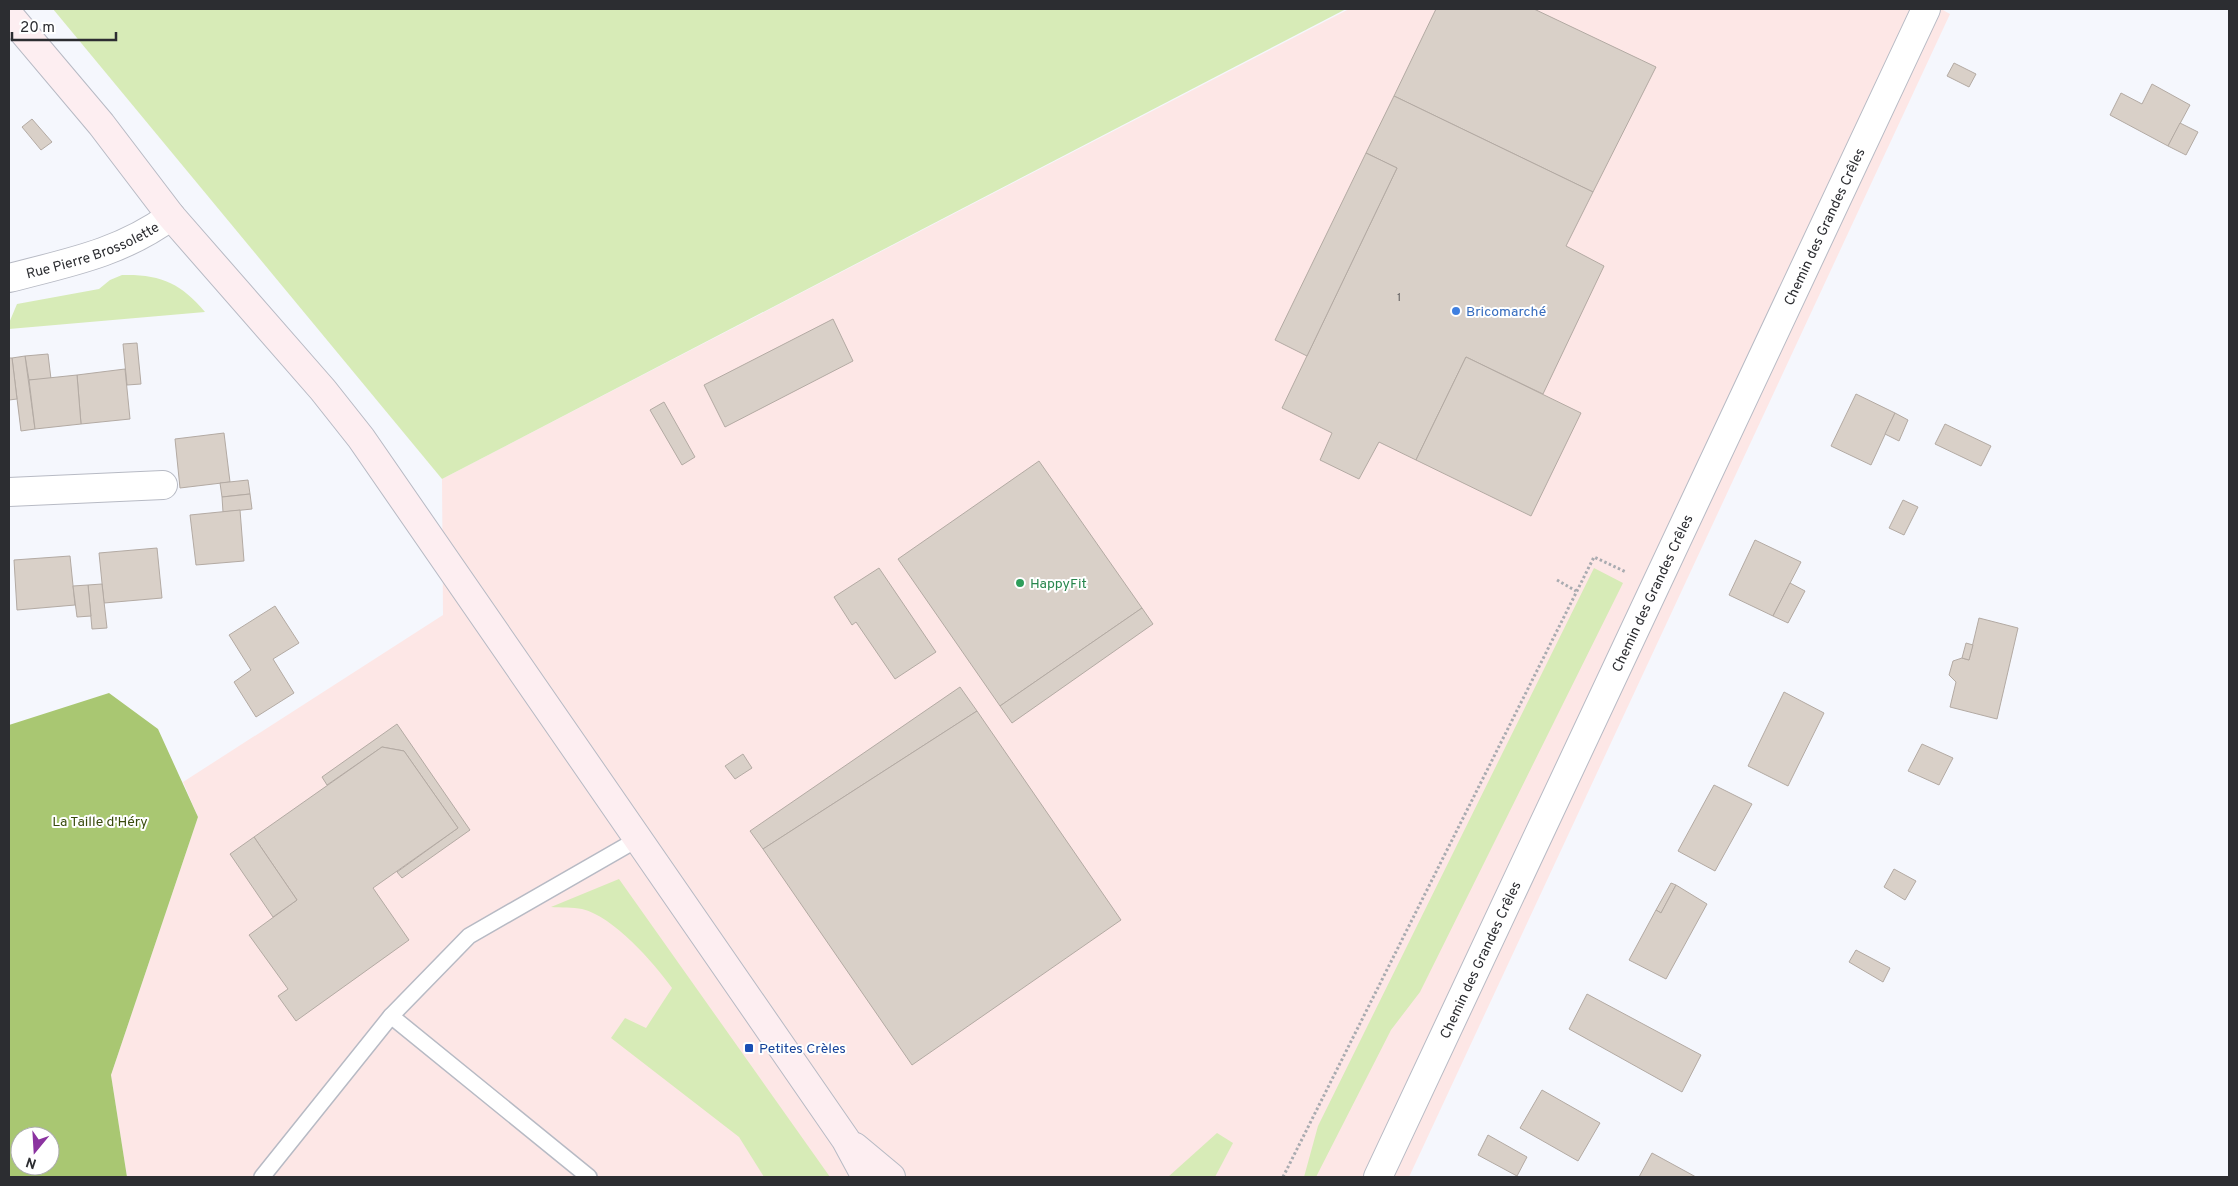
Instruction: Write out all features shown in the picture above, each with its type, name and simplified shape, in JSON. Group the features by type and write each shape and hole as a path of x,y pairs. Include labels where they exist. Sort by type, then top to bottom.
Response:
{"main road":[{"path":"9,15 101,124 171,216 323,390 361,438 846,1140 866,1177"},
{"path":"846,1140 891,1177"}],"street":[{"name":"Chemin des Grandes Crêles","path":"1378,1177 1926,9"},
{"name":"Rue Pierre Brossolette","path":"9,278 97,256 152,230 171,216"},
{"path":"9,492 162,485"}],"lane":[{"path":"262,1177 391,1016 470,936 638,839"},
{"path":"391,1016 589,1177"}],"path":[{"path":"1283,1177 1594,557"},
{"path":"1557,580 1576,591"}],"shaded area":[{"path":"1349,9 1941,9 1950,14 1409,1177 127,1177 111,1075 198,817 183,782 443,615 442,479"}],"green space":[{"path":"53,9 1346,9 442,479"},
{"path":"122,275 148,276 169,282 187,294 205,312 9,329 9,323 17,304 99,289 110,280"},
{"path":"1594,568 1623,583 1420,992 1391,1030 1316,1177 1304,1177 1318,1126"},
{"name":"La Taille d'Héry","path":"109,693 158,729 198,817 111,1075 127,1177 9,1177 9,725"},
{"path":"619,879 830,1177 764,1177 739,1137 611,1038 625,1018 646,1028 672,988 644,954 607,921 594,913 582,909 551,907"},
{"path":"1217,1133 1233,1143 1215,1177 1168,1177"}],"building":[{"path":"1436,9 1534,9 1656,67 1593,192 1394,96"},
{"path":"1954,63 1976,74 1969,87 1947,76"},
{"path":"2152,84 2190,105 2168,146 2110,115 2121,93 2142,104"},
{"name":"Bricomarché","path":"1394,96 1593,192 1566,246 1604,266 1543,394 1466,357 1416,460 1379,442 1359,479 1320,460 1332,433 1282,408 1397,168 1366,153"},
{"path":"32,119 52,142 41,150 22,127"},
{"path":"2180,123 2198,132 2186,155 2168,146"},
{"path":"1366,153 1397,168 1307,356 1275,340"},
{"path":"833,319 853,361 725,427 704,385"},
{"path":"137,343 141,384 127,385 123,344"},
{"path":"48,354 51,379 29,380 25,356"},
{"path":"25,356 35,429 21,431 12,358"},
{"path":"1466,357 1581,413 1531,516 1416,460"},
{"path":"9,358 12,358 17,399 9,400"},
{"path":"125,369 130,419 81,424 77,375"},
{"path":"77,375 81,424 35,429 29,380"},
{"path":"1856,394 1895,413 1871,465 1831,446"},
{"path":"664,402 695,457 682,465 650,410"},
{"path":"1895,413 1908,420 1899,441 1885,434"},
{"path":"1945,424 1991,446 1981,466 1935,444"},
{"path":"224,433 230,482 180,488 175,439"},
{"name":"HappyFit","path":"1039,461 1142,608 1000,706 898,559"},
{"path":"248,480 250,494 222,497 220,483"},
{"path":"250,494 252,509 223,512 222,497"},
{"path":"1903,500 1918,507 1904,535 1889,528"},
{"path":"240,510 244,561 196,565 190,515"},
{"path":"1755,540 1801,562 1773,616 1729,595"},
{"path":"157,548 162,598 104,603 99,553"},
{"path":"70,556 75,605 17,610 14,560"},
{"path":"879,568 936,652 895,679 856,622 852,625 834,597"},
{"path":"1790,583 1805,591 1788,623 1773,616"},
{"path":"102,584 107,628 92,629 88,585"},
{"path":"88,585 91,616 77,617 73,586"},
{"path":"275,606 299,643 273,659 294,693 256,717 234,682 251,670 229,635"},
{"path":"1142,608 1153,624 1012,723 1000,706"},
{"path":"1979,618 2018,628 1997,719 1950,707 1956,682 1949,675 1953,661 1962,658 1969,660"},
{"path":"1966,643 1973,645 1969,660 1962,658"},
{"path":"960,687 977,711 763,849 750,831"},
{"path":"1784,692 1824,713 1788,786 1748,766"},
{"path":"977,711 1121,920 912,1065 763,849"},
{"path":"397,724 470,830 402,878 397,872 458,828 404,751 382,747 327,785 322,777"},
{"path":"1922,744 1953,758 1939,785 1908,771"},
{"path":"382,747 404,751 458,828 373,888 409,940 296,1021 278,996 288,989 249,935 297,900 254,837"},
{"path":"743,754 752,768 735,779 725,766"},
{"path":"1714,785 1752,804 1715,871 1678,851"},
{"path":"254,837 297,900 273,917 230,854"},
{"path":"1894,869 1916,881 1905,900 1884,887"},
{"path":"1671,883 1676,885 1661,913 1656,910"},
{"path":"1676,885 1707,904 1666,979 1629,960 1656,910 1661,913"},
{"path":"1856,950 1890,968 1883,982 1849,962"},
{"path":"1587,994 1701,1055 1682,1092 1569,1029"},
{"path":"1542,1090 1600,1123 1578,1161 1520,1128"},
{"path":"1488,1135 1527,1157 1517,1176 1478,1155"},
{"path":"1652,1153 1696,1177 1639,1177"}],"place":[{"name":"Bricomarché","path":"1456,311"},
{"name":"HappyFit","path":"1020,583"},
{"name":"Petites Crèles","path":"749,1048"}]}
